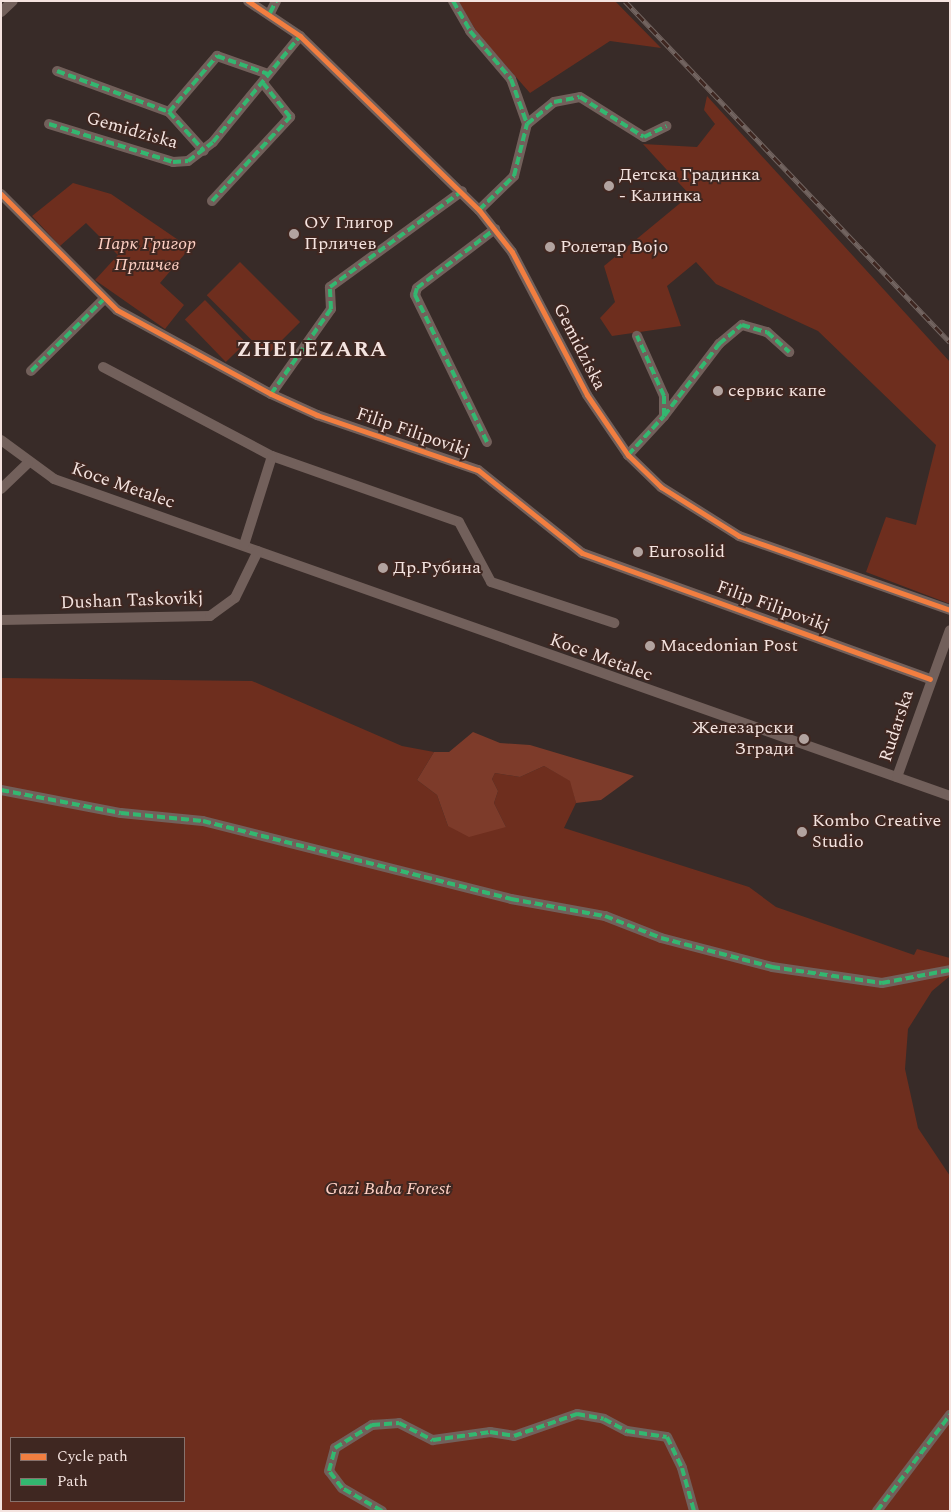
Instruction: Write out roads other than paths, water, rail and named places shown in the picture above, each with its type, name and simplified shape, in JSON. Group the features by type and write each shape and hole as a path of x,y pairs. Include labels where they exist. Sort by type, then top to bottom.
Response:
{"street":[{"path":"1,12 12,1"},
{"name":"Gemidziska","path":"248,1 270,13 300,36 462,191 479,210 495,229 526,277 587,396 628,455 674,498 739,536 950,610"},
{"path":"270,13 276,1"},
{"path":"453,1 470,31 511,79 527,124"},
{"name":"Gemidziska","path":"49,124 173,162 188,161 204,151 300,36"},
{"name":"Gemidziska","path":"169,112 217,56 266,79 289,109 290,117 212,201"},
{"name":"Gemidziska","path":"57,71 169,112 204,151"},
{"path":"479,210 514,176 527,124 540,111 571,97 580,98 644,137 667,126"},
{"path":"271,394 331,309 330,288 462,191"},
{"name":"Filip Filipovikj","path":"1,194 103,300 132,321 271,394 316,415 478,470 582,553 930,679"},
{"path":"487,442 415,295 417,288 495,229"},
{"path":"31,371 103,300"},
{"path":"628,455 664,416 719,344 742,325 767,332 789,352"},
{"path":"637,336 664,396 664,416"},
{"name":"Koce Metalec","path":"103,368 272,456 459,522 491,582 614,623"},
{"name":"Koce Metalec","path":"1,440 28,463 54,479 950,796"},
{"path":"244,545 272,456"},
{"path":"1,489 28,463"},
{"name":"Dushan Taskovikj","path":"1,620 210,616 234,598 258,551"},
{"name":"Rudarska","path":"897,777 930,679 950,630"},
{"path":"1,790 121,813 203,821 503,897 605,916 670,941 799,972 882,983 950,970"},
{"path":"382,1511 342,1488 328,1471 334,1448 372,1425 400,1423 433,1440 490,1432 514,1436 577,1414 604,1419 627,1431 666,1437 682,1468 694,1511"},
{"path":"877,1511 950,1415"}],"railway":[{"path":"625,1 950,342"}],"place":[{"name":"Детска Градинка - Калинка","path":"609,186"},
{"name":"ОУ Глигор Прличев","path":"294,234"},
{"name":"Ролетар Војо","path":"550,247"},
{"name":"сервис капе","path":"718,391"},
{"name":"Eurosolid","path":"638,552"},
{"name":"Др.Рубина","path":"383,568"},
{"name":"Macedonian Post","path":"650,646"},
{"name":"Железарски Згради","path":"804,739"},
{"name":"Kombo Creative Studio","path":"802,832"}],"district":[{"name":"ZHELEZARA","path":"312,350"}],"park label":[{"name":"Парк Григор Прличев","path":"147,255"},
{"name":"Gazi Baba Forest","path":"388,1189"}]}
